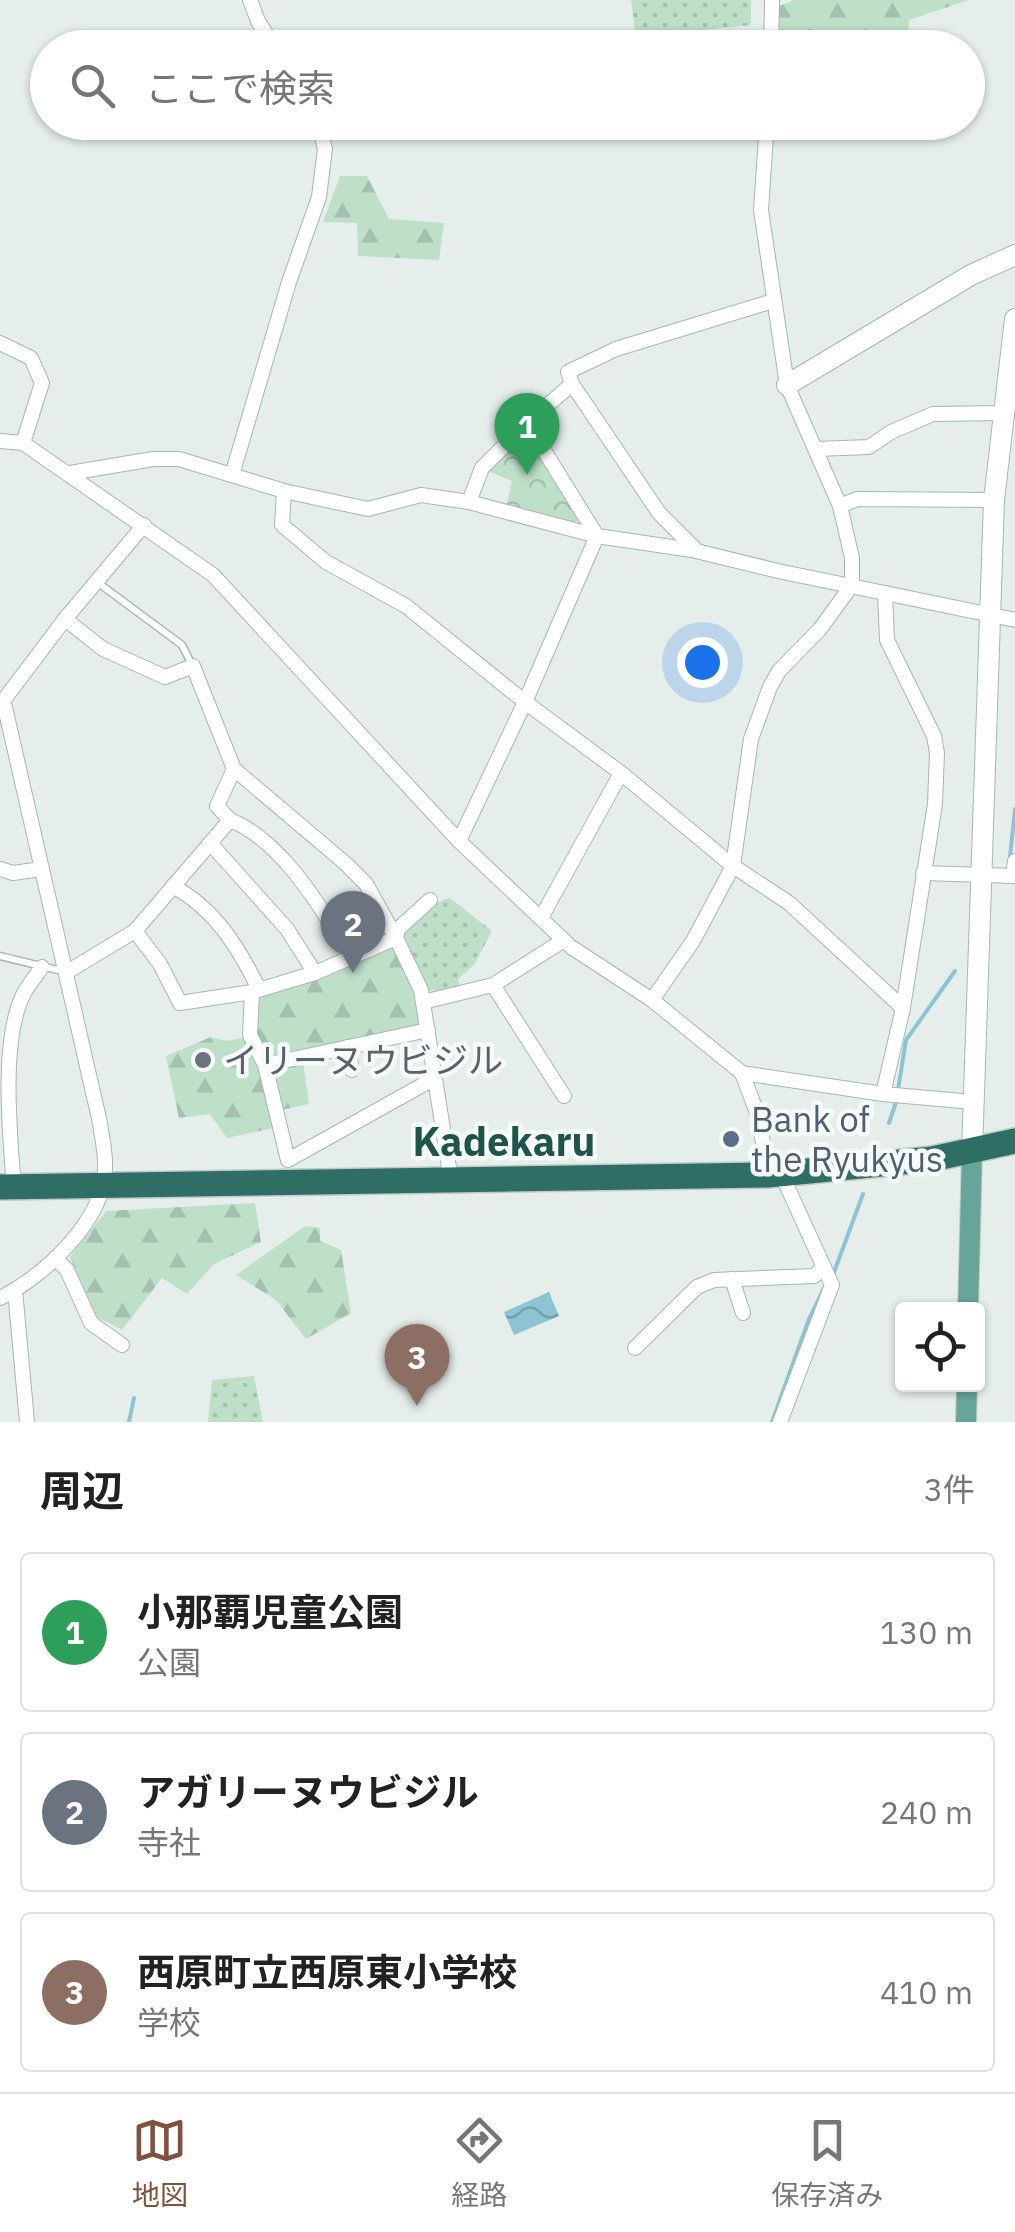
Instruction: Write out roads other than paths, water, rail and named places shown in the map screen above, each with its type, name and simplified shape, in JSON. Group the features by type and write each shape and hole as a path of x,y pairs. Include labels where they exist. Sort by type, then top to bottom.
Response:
{"highway":[{"path":"7,1187 775,1174 877,1166 972,1152 1015,1141"}],"main road":[{"path":"968,1302 972,1152"},
{"path":"966,1422 967,1392"}],"street":[{"path":"250,0 264,30"},
{"path":"771,30 772,0"},
{"path":"232,474 318,197 325,164 321,140"},
{"path":"652,1000 693,941 733,866 751,739 770,687 779,671 820,629 852,585 852,558 840,506 787,384 761,210 766,140"},
{"path":"787,384 971,276 1015,255"},
{"path":"698,552 658,513 572,384 568,372 616,350 773,300"},
{"path":"972,1152 988,613 994,500 1015,319"},
{"path":"0,343 30,358 42,383 22,443"},
{"path":"469,502 482,468 572,384"},
{"path":"816,449 869,447 891,432 933,414 1004,413"},
{"path":"526,423 596,536"},
{"path":"0,441 22,443 70,473 213,575 459,841 540,918 564,940 652,1000 742,1073 775,1174 827,1274 780,1422"},
{"path":"70,473 153,459 179,459 284,491 368,509 421,495 469,502 596,536 698,552 1015,620"},
{"path":"284,491 282,525 326,562 406,606 621,773 733,866 789,904 903,1008"},
{"path":"840,506 856,500 994,500"},
{"path":"0,1298 56,1259 85,1222 106,1171 100,1122 67,972 2,704 64,620 144,525"},
{"path":"459,841 525,702 596,536"},
{"path":"884,593 887,640 934,736 937,753 935,804 892,1094"},
{"path":"64,620 103,648 165,678 193,666 234,769 346,862 366,884 421,990 451,1180"},
{"path":"234,769 217,806 230,820 247,826 306,884 352,957"},
{"path":"540,918 621,773"},
{"path":"67,972 135,932 230,820"},
{"path":"210,844 287,929 315,973"},
{"path":"0,870 13,873 42,869"},
{"path":"923,873 979,875 1014,871"},
{"path":"173,886 216,919 236,943 256,990 250,1035 265,1066 288,1160 435,1078"},
{"path":"396,938 398,929 430,900"},
{"path":"135,932 160,964 180,1003 256,990 315,973 396,938"},
{"path":"423,1002 493,985 564,940"},
{"path":"7,1187 8,1088 16,1016 23,995 42,967"},
{"path":"493,985 564,1096"},
{"path":"265,1066 428,1030"},
{"path":"348,1047 352,1070"},
{"path":"742,1073 973,1102"},
{"path":"56,1259 67,1270 91,1323 122,1345"},
{"path":"634,1348 697,1287 714,1280 827,1274"},
{"path":"732,1279 743,1313"},
{"path":"15,1290 27,1422"}],"lane":[{"path":"97,582 182,645 193,666"},
{"path":"0,956 67,972"}],"water":[{"path":"549,1292 559,1316 514,1335 504,1312"}],"waterway":[{"path":"1010,857 1015,809"},
{"path":"898,1090 906,1040 955,971"},
{"path":"889,1123 897,1099"},
{"path":"833,1275 863,1194"},
{"path":"772,1422 809,1319 827,1282"},
{"path":"129,1422 134,1398"}],"place":[{"name":"小那覇児童公園","path":"527,475"},
{"name":"アガリーヌウビジル","path":"353,973"},
{"name":"イリーヌウビジル","path":"203,1060"},
{"name":"Bank of the Ryukyus","path":"731,1139"},
{"name":"西原町立西原東小学校","path":"417,1406"}],"district":[{"name":"Kadekaru","path":"504,1141"}]}
